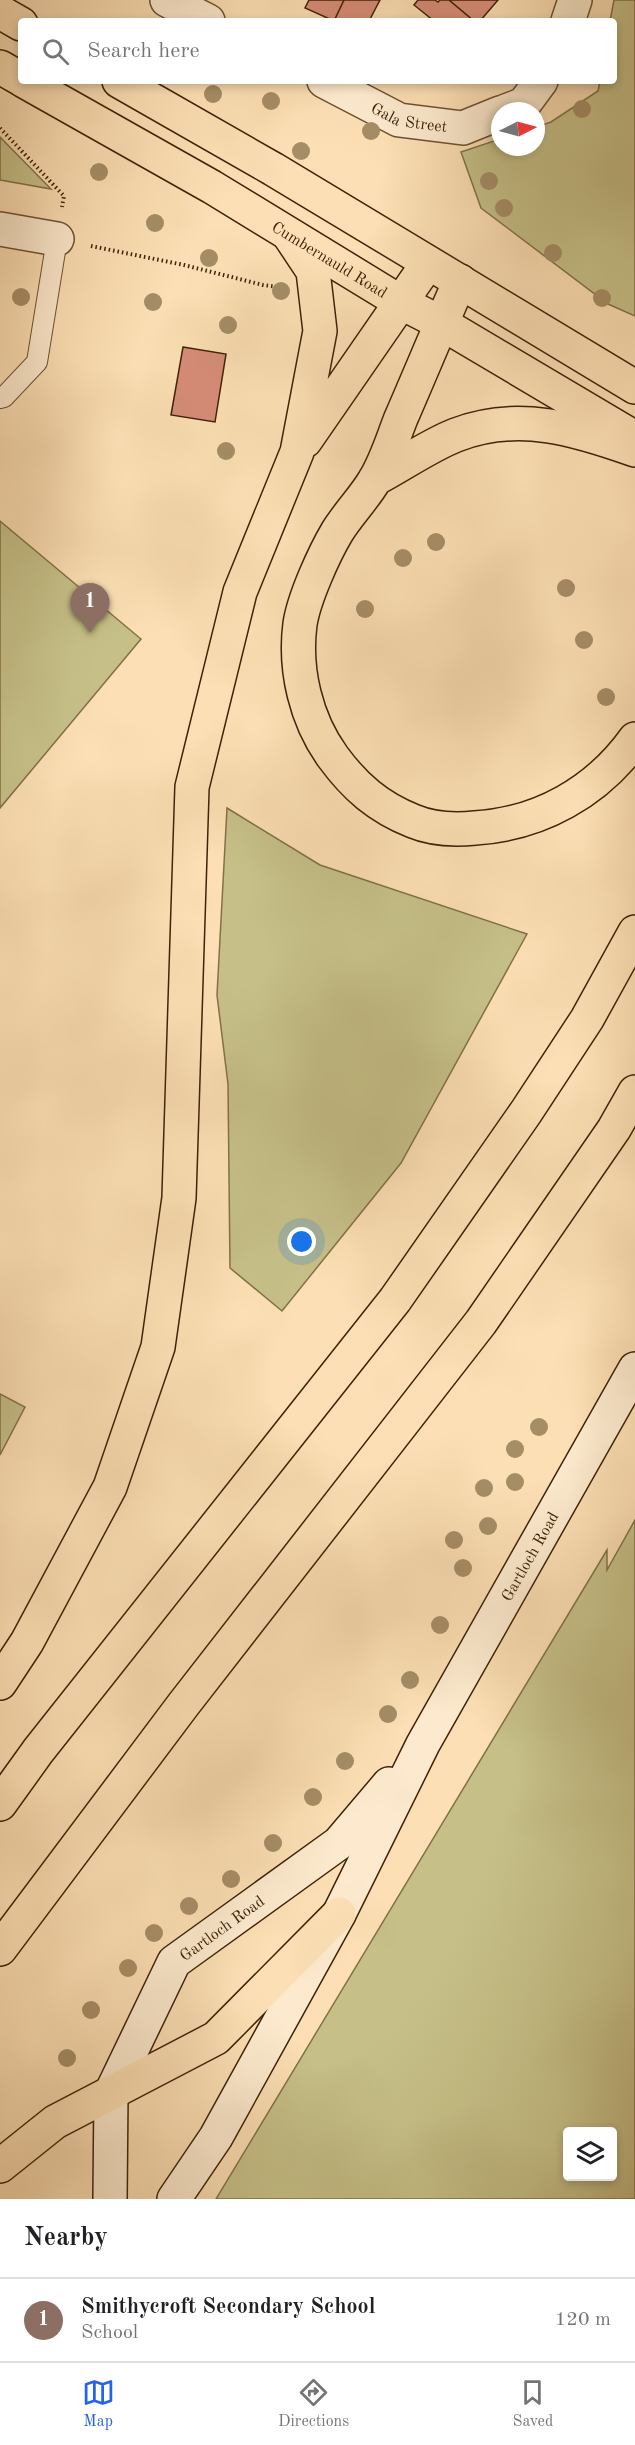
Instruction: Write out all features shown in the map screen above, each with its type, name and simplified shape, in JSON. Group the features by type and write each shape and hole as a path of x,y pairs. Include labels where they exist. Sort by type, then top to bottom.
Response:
{"main road":[{"path":"167,0 202,18"},
{"path":"569,18 575,0"},
{"path":"0,12 18,22"},
{"name":"Cumbernauld Road","path":"0,67 18,77"},
{"name":"Cumbernauld Road","path":"30,84 212,187 402,303 441,323 635,438"},
{"path":"124,84 273,170 635,387"},
{"name":"Gala Street","path":"330,84 399,120 463,128 491,117"},
{"path":"525,102 539,84"},
{"path":"0,229 57,239"},
{"path":"0,1683 27,1642 110,1487 158,1347 179,1198 192,787 240,592 297,452 320,331 313,271 289,235"},
{"path":"297,452 428,263"},
{"path":"460,281 375,479 338,532 313,583 300,624 300,672 310,717 327,747 352,782 383,807 415,822 454,830 494,827 534,818 569,801 600,779 635,739"},
{"path":"375,479 456,435 521,422 556,426 635,450"},
{"path":"0,1804 38,1751 395,1300 526,1113 587,1019 635,932"},
{"path":"0,1949 183,1706 481,1322 614,1129 635,1092"},
{"name":"Gartloch Road","path":"174,2199 216,2137 339,1914 423,1744 635,1369"},
{"name":"Gartloch Road","path":"110,2199 111,2093 174,1962 339,1843 423,1744"},
{"path":"0,2166 55,2122 216,2038 339,1914"}],"lane":[{"path":"0,398 4,397 37,362 57,239"}],"path":[{"path":"0,128 64,196 57,239 184,265 264,285 315,290"}],"shaded area":[{"path":"614,0 635,0 635,316 608,304 481,208 461,152 491,142 491,156 545,156 545,124 598,91 599,84 617,84 617,18 611,18"},
{"path":"0,137 51,189 0,180"},
{"path":"0,521 141,639 0,808"},
{"path":"227,808 320,865 527,934 401,1163 282,1311 230,1268 228,1084 217,995"},
{"path":"0,1394 25,1407 0,1455"},
{"path":"635,1520 635,2199 216,2199 607,1550 607,1570"}],"building":[{"path":"309,0 344,0 335,18 327,18 305,8"},
{"path":"344,0 380,0 371,18 335,18"},
{"path":"418,0 438,2 449,0 470,18 430,18 414,5"},
{"path":"449,0 498,0 483,18 470,18"},
{"path":"183,347 226,354 215,422 171,415"}],"place":[{"name":"Smithycroft Secondary School","path":"90,633"}]}
